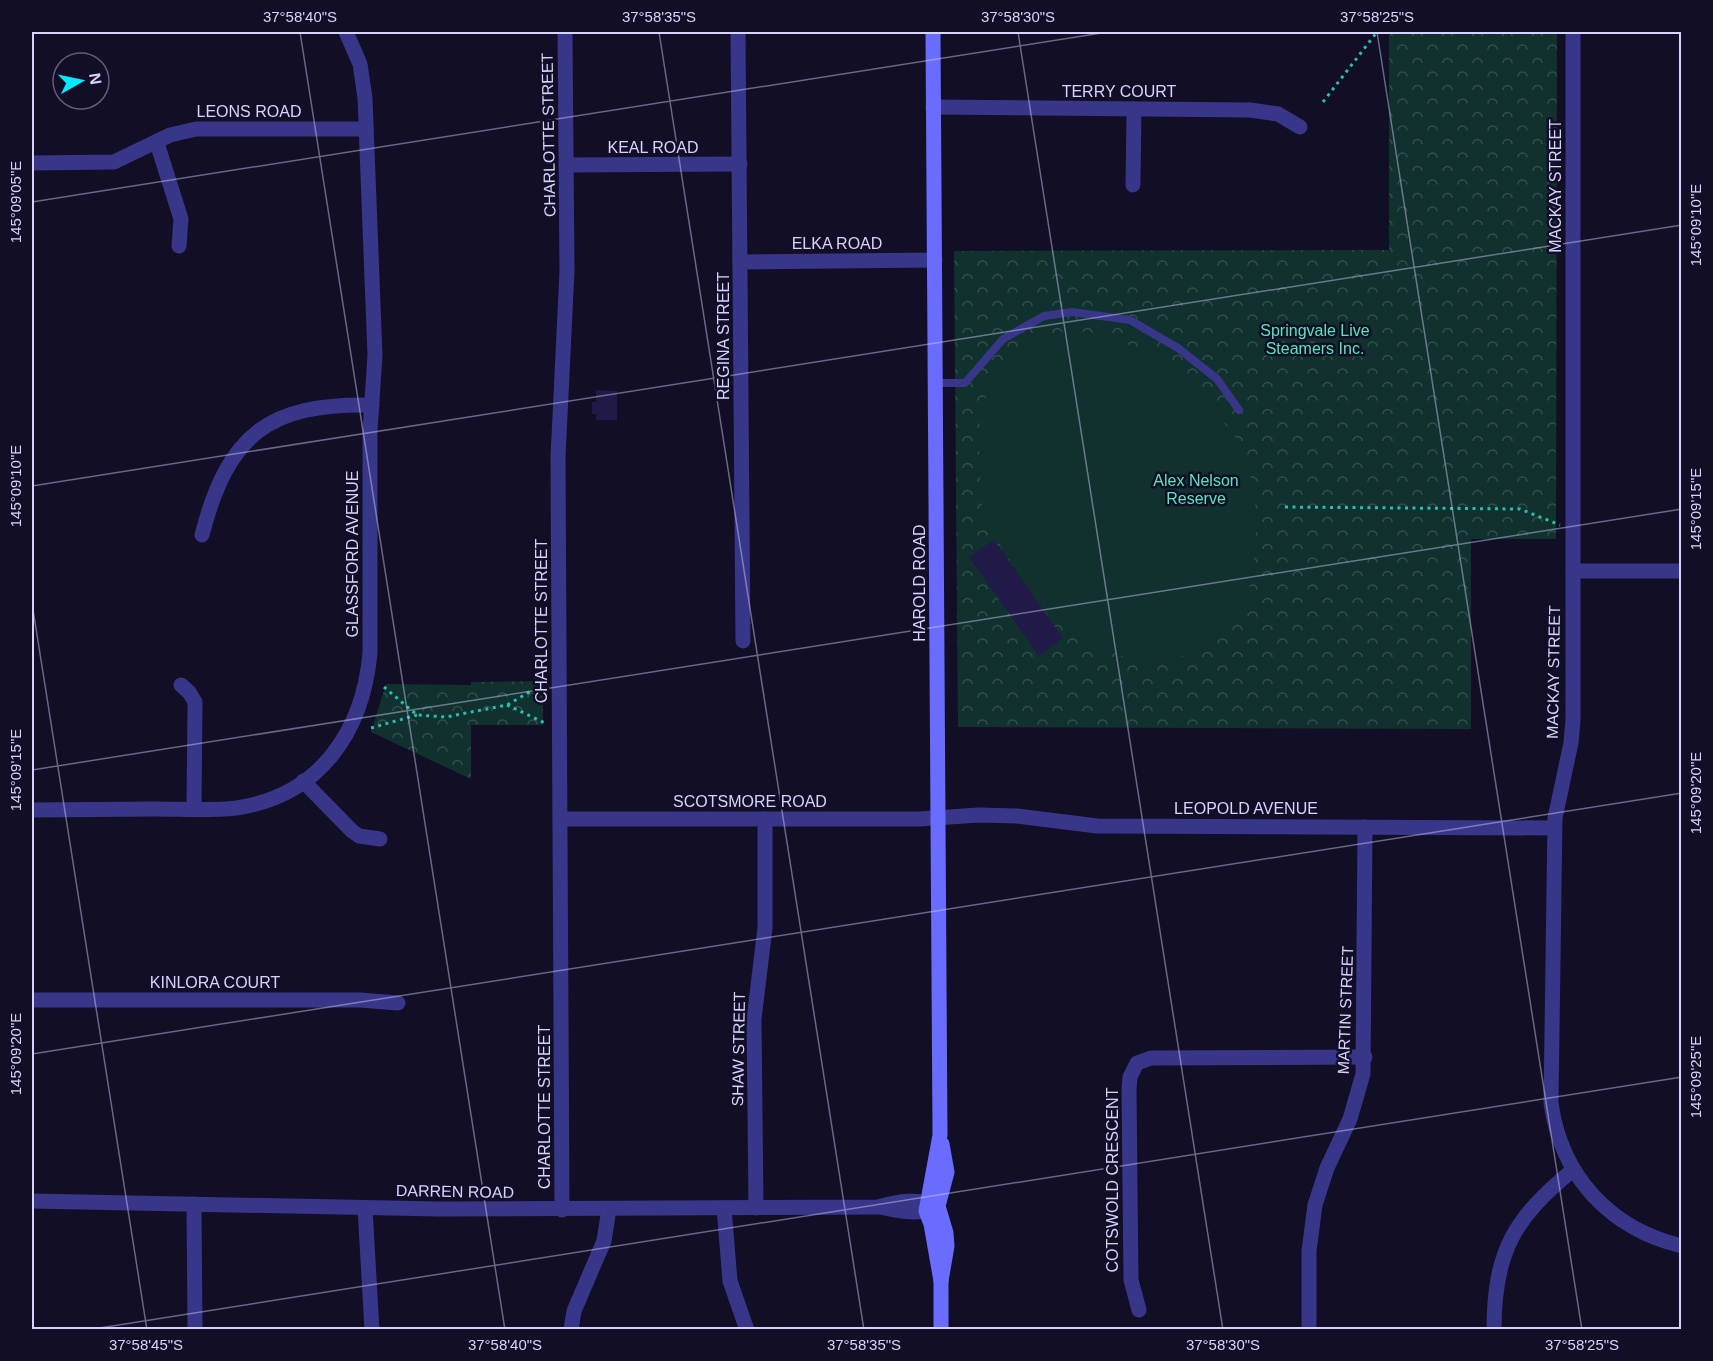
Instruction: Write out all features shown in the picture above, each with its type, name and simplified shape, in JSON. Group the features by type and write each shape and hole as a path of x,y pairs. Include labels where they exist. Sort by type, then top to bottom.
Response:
{"street":[{"name":"GLASSFORD AVENUE","path":"32,810 194,809 248,806 273,797 303,781 341,745 356,719 366,687 370,653 369,442 375,355 366,129 360,64 346,32"},
{"name":"CHARLOTTE STREET","path":"562,1210 558,457 567,271 565,32"},
{"name":"REGINA STREET","path":"738,32 743,641"},
{"name":"HAROLD ROAD","path":"930,1206 947,1172 940,1135 933,32"},
{"name":"MACKAY STREET","path":"1573,32 1572,735 1554,828 1551,1095 1557,1132 1573,1170 1598,1202 1625,1224 1650,1237 1682,1246"},
{"name":"TERRY COURT","path":"933,108 1263,111 1288,118 1300,127"},
{"path":"1133,185 1134,109"},
{"name":"LEONS ROAD","path":"32,163 114,162 184,131 196,129 366,129"},
{"path":"157,143 181,219 178,246"},
{"name":"KEAL ROAD","path":"566,165 740,164"},
{"name":"ELKA ROAD","path":"740,262 935,260"},
{"path":"202,535 215,489 224,470 236,453 261,430 307,408 372,405"},
{"path":"1573,571 1682,571"},
{"path":"181,685 195,702 194,809"},
{"path":"303,781 352,831 359,836 381,839"},
{"name":"LEOPOLD AVENUE","path":"938,817 997,815 1097,826 1554,828"},
{"name":"SCOTSMORE ROAD","path":"561,819 938,817"},
{"name":"SHAW STREET","path":"756,1208 754,1019 765,928 765,819"},
{"name":"MARTIN STREET","path":"1309,1329 1310,1251 1315,1205 1323,1177 1356,1102 1365,1057 1365,827"},
{"name":"KINLORA COURT","path":"32,1000 360,1000 398,1004"},
{"name":"COTSWOLD CRESCENT","path":"1139,1310 1131,1280 1129,1113 1130,1077 1137,1063 1151,1058 1365,1057"},
{"path":"1494,1329 1498,1270 1515,1231 1538,1200 1573,1170"},
{"name":"DARREN ROAD","path":"32,1201 562,1210 878,1207 901,1212 930,1206"},
{"path":"194,1204 195,1329"},
{"path":"930,1206 946,1233 947,1246 941,1281 941,1329"},
{"path":"365,1208 372,1329"},
{"path":"724,1208 730,1281 747,1329"},
{"path":"571,1329 574,1311 604,1241 609,1209"}],"lane":[{"path":"936,383 965,383 1003,339 1044,316 1072,312 1130,320 1178,348 1217,379 1239,410"}],"path":[{"path":"1323,102 1377,32"},
{"path":"1285,507 1520,509 1573,530"},
{"path":"371,728 417,715 446,717 507,705 545,683"},
{"path":"384,687 417,715"},
{"path":"507,705 545,723"}],"green space":[{"name":"Alex Nelson Reserve","path":"1389,32 1557,32 1556,539 1471,539 1471,729 958,727 954,251 1389,250"},
{"path":"1070,331 1100,333 1149,354 1196,385 1236,439 1246,460 1255,493 1256,543 1248,595 1232,625 1197,652 1160,662 1122,656 1083,640 1035,595 1001,547 982,504 979,457 980,416 992,382 1015,355 1045,335"},
{"path":"543,681 543,725 471,725 471,779 371,732 386,684 471,685 471,682"}],"building":[{"path":"596,390 617,391 617,420 596,420 596,414 592,414 592,402 596,402"},
{"path":"994,540 1063,638 1039,656 969,557"}],"park label":[{"name":"Springvale Live Steamers Inc.","path":"1315,339"}]}
